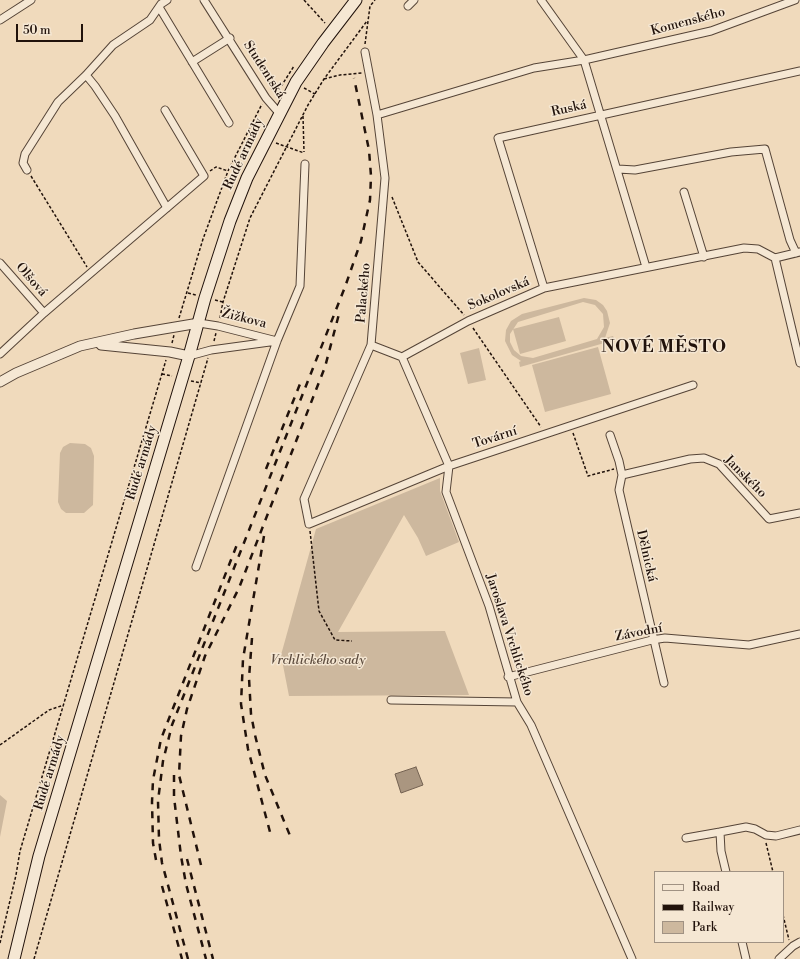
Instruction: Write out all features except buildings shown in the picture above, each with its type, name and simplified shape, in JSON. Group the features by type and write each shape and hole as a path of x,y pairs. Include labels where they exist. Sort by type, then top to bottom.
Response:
{"main road":[{"name":"Rudé armády","path":"14,959 39,856 230,221 247,178 296,82 356,0"}],"street":[{"path":"0,20 31,0"},
{"path":"28,170 24,163 25,154 58,102 86,75 113,45 150,20 159,7 167,0"},
{"name":"Studentská","path":"204,0 230,38 266,98 279,113"},
{"path":"408,6 414,0"},
{"path":"541,0 584,60 618,169 646,267"},
{"name":"Komenského","path":"377,115 534,68 584,60 711,31 795,0"},
{"path":"159,7 229,123"},
{"name":"Studentská","path":"192,62 230,38"},
{"name":"Palackého","path":"309,524 304,499 371,345 385,178 377,115 365,52"},
{"name":"Ruská","path":"544,288 498,138 800,71"},
{"path":"86,75 116,116 167,208"},
{"path":"0,354 44,313 204,176 165,110"},
{"path":"618,169 635,170 732,152 765,149 769,156 790,240 798,253 775,258 800,363"},
{"path":"196,567 277,341 300,286 305,164"},
{"path":"684,192 704,257"},
{"name":"Sokolovská","path":"402,357 468,321 544,288 744,248 758,249 775,258"},
{"name":"Olšová","path":"0,263 44,313"},
{"name":"Žižkova","path":"0,382 22,370 80,346 177,325 199,323 218,326 277,341"},
{"name":"Žižkova","path":"80,346 112,345 170,352 189,356 211,350 277,341"},
{"path":"371,345 402,357"},
{"name":"Jaroslava Vrchlického","path":"402,357 449,466 446,492 489,606 508,677 517,702 531,725 632,959"},
{"name":"Tovární","path":"309,524 449,466 693,384"},
{"name":"Dělnická","path":"610,435 621,471 619,490 652,640 664,683"},
{"name":"Janského","path":"621,471 704,458 719,464 769,519 800,513"},
{"name":"Závodní","path":"508,677 665,638 749,645 800,634"},
{"path":"391,700 517,702"},
{"path":"686,838 746,827 755,829 764,834 776,836 800,830"},
{"path":"720,832 721,851 726,871"},
{"path":"779,959 790,948 800,942"},
{"path":"742,943 746,959"}],"path":[{"path":"304,0 325,23"},
{"path":"365,52 370,6 375,0"},
{"path":"34,959 218,326 223,302 250,218 303,116 324,80 368,21"},
{"path":"324,80 340,75 369,72"},
{"path":"0,943 20,851 204,239 228,171 266,98"},
{"path":"303,116 305,164"},
{"path":"286,148 304,153"},
{"path":"204,176 216,167 228,171"},
{"path":"28,170 88,268 93,272"},
{"path":"385,178 418,262 468,321 545,434"},
{"path":"570,426 588,476 621,471"},
{"path":"309,524 319,611 335,640 352,641"},
{"path":"0,745 49,710 64,705"},
{"path":"764,834 773,871"},
{"path":"784,920 790,948"}],"green space":[{"path":"584,298 596,300 603,305 607,311 610,323 605,338 613,336 615,340 520,367 519,362 521,361 512,355 505,341 506,330 511,321 522,314","holes":["583,302 595,305 603,314 604,327 597,339 533,358 521,356 514,350 510,342 510,334 518,322"]},
{"path":"559,317 566,341 520,354 513,329"},
{"path":"598,347 611,394 545,412 532,365"},
{"path":"479,348 486,380 468,384 460,353"},
{"path":"70,443 85,444 91,448 94,456 93,505 84,513 66,513 61,509 58,502 60,453 63,447"},
{"name":"Vrchlického sady","path":"440,478 440,491 459,542 426,556 418,538 404,515 338,632 445,631 469,695 289,696 281,655 316,529"},
{"path":"0,795 7,801 0,837"}],"shaded area":[{"path":"416,767 423,785 401,793 395,774"}],"railway":[{"path":"188,959 162,863 159,839 158,801 163,761 172,725 345,287 361,241 370,200 371,176 369,150 354,78"},
{"path":"201,865 179,775 181,736 187,709 205,656 239,588 325,367 339,314"},
{"path":"266,469 300,384"},
{"path":"264,536 243,659 241,704 248,749 270,832"},
{"path":"156,860 153,843 152,802 153,780 161,739 238,542"},
{"path":"252,638 249,678 251,714 255,735 265,775 291,838"},
{"path":"174,775 174,797 181,856 186,884 206,959"},
{"path":"187,859 213,959"},
{"path":"162,886 182,959"}],"district":[{"name":"NOVÉ MĚSTO","path":"664,348"}]}
